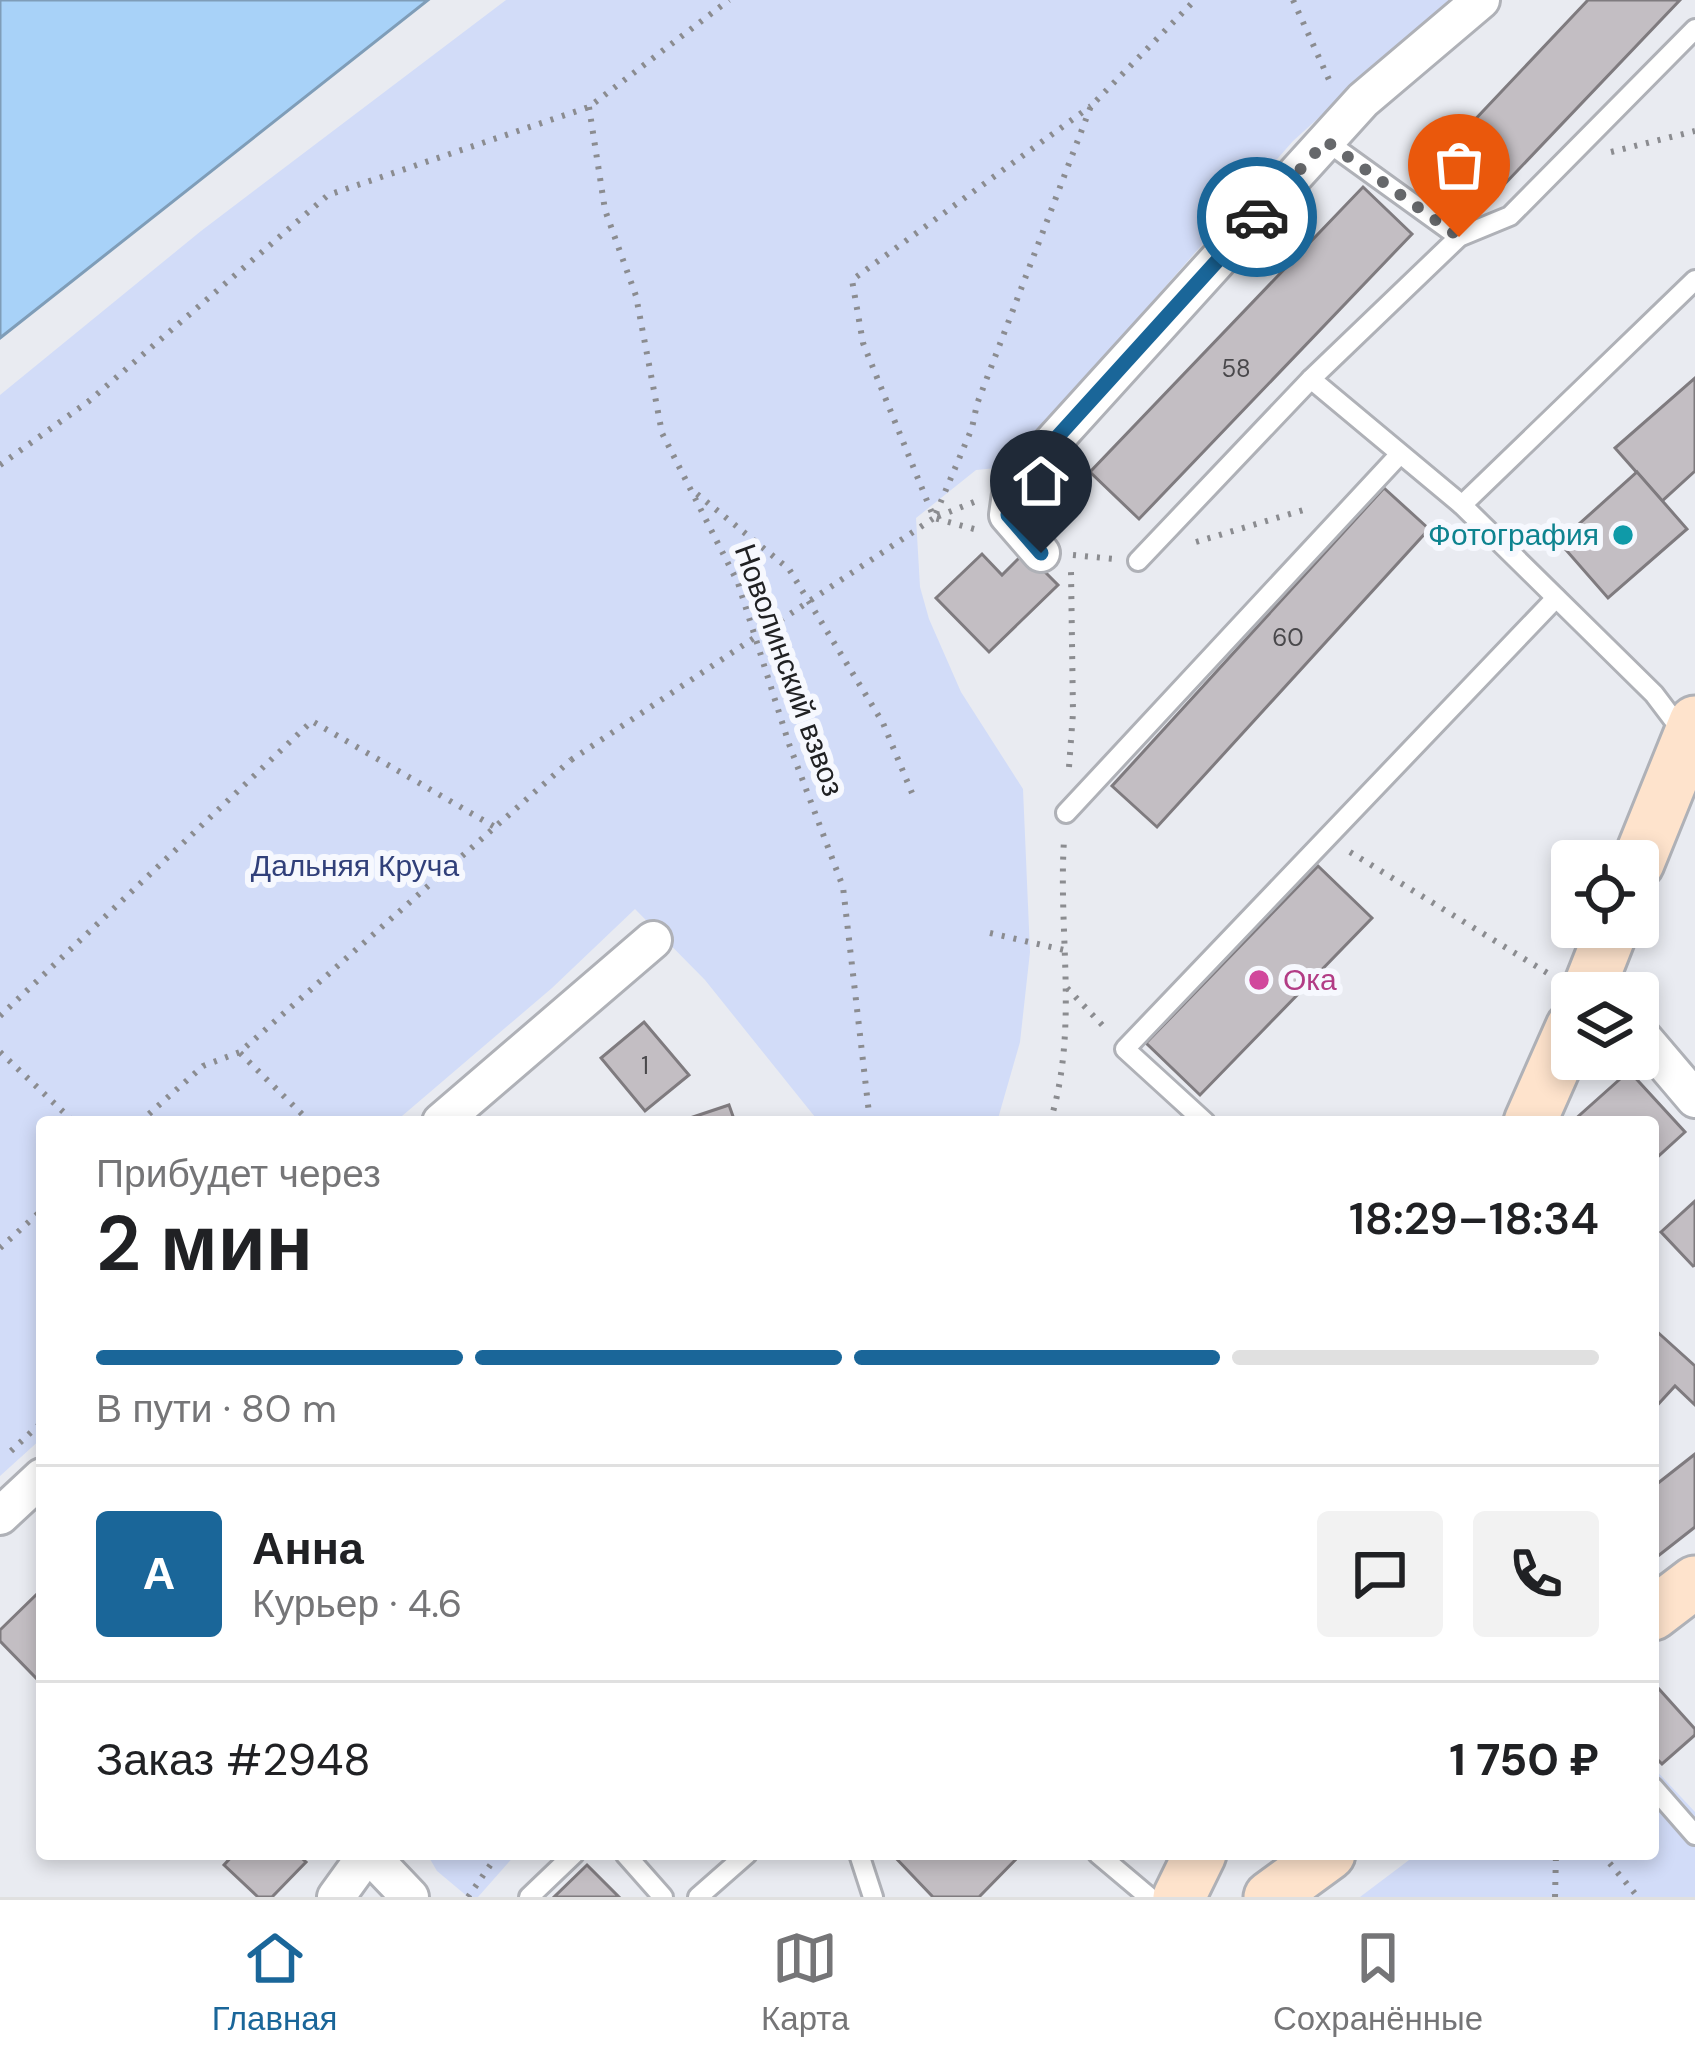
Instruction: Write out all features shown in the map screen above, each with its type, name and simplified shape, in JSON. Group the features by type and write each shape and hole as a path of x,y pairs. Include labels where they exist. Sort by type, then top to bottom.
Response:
{"street":[{"path":"1041,553 1008,515 1012,487 1336,130 1481,0"},
{"path":"1648,840 1689,747"},
{"path":"448,1116 652,940"},
{"path":"1659,1057 1695,1099"},
{"path":"1532,1116 1551,1062"},
{"path":"0,1516 36,1491"},
{"path":"1659,1609 1695,1582"},
{"path":"336,1897 364,1860"},
{"path":"374,1860 410,1897"},
{"path":"1179,1897 1197,1860"}],"lane":[{"path":"1138,561 1310,379 1459,237 1510,216 1695,29"},
{"path":"1336,130 1459,237"},
{"path":"1462,505 1695,280"},
{"path":"1310,379 1462,505 1654,694 1689,747"},
{"path":"1066,813 1400,454"},
{"path":"1198,1116 1125,1049 1556,598"},
{"path":"1659,1794 1695,1835"},
{"path":"529,1897 568,1860"},
{"path":"630,1860 663,1897"},
{"path":"698,1897 740,1860"},
{"path":"861,1860 873,1897"},
{"path":"1104,1860 1149,1897"}],"path":[{"path":"0,465 89,400 328,194 590,107 729,0"},
{"path":"934,518 863,343 852,280 1091,106 1195,0"},
{"path":"1293,0 1336,130"},
{"path":"934,518 1091,106"},
{"name":"Новолинский взвоз","path":"590,107 605,210 636,296 662,433 738,583 789,744 843,887 869,1116"},
{"path":"1562,163 1695,131"},
{"path":"147,1116 203,1066 239,1052 571,760 934,518 1012,487"},
{"path":"694,491 789,569 883,723 912,793"},
{"path":"1041,553 1138,561 1363,493"},
{"path":"934,518 977,530"},
{"path":"0,1016 312,721 496,826"},
{"path":"1327,838 1551,986"},
{"path":"989,933 1064,950"},
{"path":"1067,988 1125,1049"},
{"path":"0,1052 68,1116"},
{"path":"239,1052 304,1116"},
{"path":"0,1248 36,1215"},
{"path":"0,1462 36,1428"},
{"path":"468,1897 494,1860"},
{"path":"1555,1897 1556,1860"},
{"path":"1607,1860 1639,1897"}],"green space":[{"name":"Дальняя Круча","path":"506,0 1449,0 1293,141 1007,467 976,470 916,518 920,587 929,619 961,692 1023,789 1030,952 1020,1042 999,1116 814,1116 705,980 635,909 552,988 402,1116 36,1116 36,1443 0,1476 0,395 201,231"},
{"path":"1659,1773 1695,1812 1695,1897 1360,1897 1409,1860 1659,1860"},
{"path":"431,1860 511,1860 478,1897 468,1897"}],"shaded area":[{"path":"0,0 428,0 0,338"}],"building":[{"path":"1588,0 1680,0 1499,190 1451,145"},
{"path":"1363,187 1412,234 1139,519 1090,472"},
{"path":"1695,378 1695,471 1662,501 1615,448"},
{"name":"Фотография","path":"1637,472 1687,529 1608,598 1559,542"},
{"path":"1384,488 1429,529 1157,827 1112,786"},
{"path":"1025,552 1058,585 989,652 936,598 982,554 1002,575"},
{"name":"Ока","path":"1318,866 1372,918 1200,1095 1146,1043"},
{"path":"644,1022 689,1075 645,1111 601,1058"},
{"path":"1619,1080 1637,1080 1685,1132 1659,1156 1659,1116 1579,1116"},
{"path":"729,1105 733,1116 696,1116"},
{"path":"1695,1201 1695,1265 1693,1266 1661,1232"},
{"path":"1659,1333 1695,1366 1695,1405 1675,1386 1659,1403"},
{"path":"1695,1454 1695,1527 1659,1555 1659,1482"},
{"path":"36,1595 36,1678 0,1641 0,1630"},
{"path":"1659,1689 1695,1729 1695,1735 1662,1764"},
{"path":"229,1860 306,1862 272,1897 258,1897 224,1865"},
{"path":"898,1860 1015,1860 979,1897 933,1897"},
{"path":"587,1865 619,1897 554,1897"}],"way so far":[{"path":"1257,217 1326,141 1459,237"}],"place":[{"name":"Фотография","path":"1623,535"},
{"name":"Ока","path":"1259,980"}],"route":[{"path":"1041,553 1008,515 1012,487 1257,217"}]}
